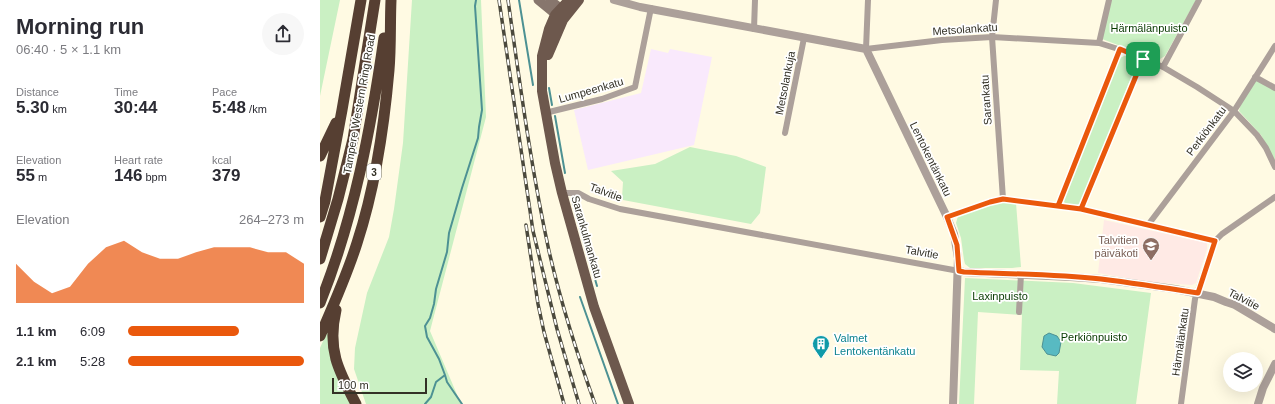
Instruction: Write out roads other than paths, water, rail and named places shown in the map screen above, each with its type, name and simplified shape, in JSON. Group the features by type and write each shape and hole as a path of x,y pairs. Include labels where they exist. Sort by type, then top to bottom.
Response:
{"highway":[{"path":"320,217 325,201 361,0"},
{"name":"Tampere Western Ring Road","path":"320,259 338,199 353,138 375,0"},
{"name":"Tampere Western Ring Road","path":"320,303 342,241 358,183 368,136 390,0"},
{"name":"3","path":"320,336 357,243 365,214 380,140 389,69 390,0"},
{"path":"320,156 342,110"},
{"path":"341,286 335,315 332,343 336,363 342,379 356,404"}],"main road":[{"path":"538,0 562,14"},
{"path":"550,0 562,14"},
{"path":"562,14 569,0"},
{"path":"562,14 579,0"},
{"name":"Sarankulmankatu","path":"562,14 543,72 542,91 545,113 562,193 594,306 628,404"}],"street":[{"name":"Metsolankatu","path":"614,0 754,29 866,49 992,37 1099,43 1120,49 1163,67 1198,87 1234,111 1257,135 1266,148 1275,168"},
{"path":"754,29 755,0"},
{"name":"Lentokentänkatu","path":"868,0 866,49 947,217 957,245 959,271 953,404"},
{"name":"Sarankatu","path":"996,0 992,37 1003,199"},
{"path":"1099,43 1109,0"},
{"path":"1163,67 1199,0"},
{"name":"Lumpeenkatu","path":"545,113 602,99 635,87 651,8"},
{"name":"Metsolankuja","path":"785,133 804,38"},
{"name":"Perkiönkatu","path":"1148,226 1234,111 1275,46"},
{"path":"1058,206 1120,49"},
{"path":"1081,209 1143,59"},
{"path":"1255,77 1275,88"},
{"name":"Talvitie","path":"562,193 578,193 589,199 620,209 964,272 1100,279 1214,296 1235,305 1275,329"},
{"path":"947,217 1003,199 1081,209 1215,241 1222,234 1275,197"},
{"name":"Härmälänkatu","path":"1181,404 1195,301 1215,241"},
{"path":"1019,312 1021,274"},
{"path":"1258,404 1263,388 1275,364"}],"water":[{"path":"1049,333 1057,336 1061,342 1059,353 1056,356 1047,354 1042,347 1044,336"}],"waterway":[{"path":"425,404 431,397 436,382 445,375 439,359 427,337 425,326 430,318 434,304 436,289 447,252 449,233 478,138 482,110 475,6 476,0"},
{"path":"519,0 533,85"},
{"path":"549,88 552,105"},
{"path":"555,116 565,173"},
{"path":"573,203 597,286"},
{"path":"580,297 618,404"},
{"path":"445,375 447,382 462,404"}],"railway":[{"path":"499,0 533,231 557,329 579,404"},
{"path":"508,0 531,157 549,251 570,328 595,404"},
{"path":"526,225 538,304 544,332 564,404"}],"place":[{"name":"Talvitien päiväkoti","path":"1151,261"},
{"name":"Valmet Lentokentänkatu","path":"821,359"}],"park label":[{"name":"Härmälänpuisto","path":"1149,28"},
{"name":"Laxinpuisto","path":"1000,296"},
{"name":"Perkiönpuisto","path":"1094,337"}]}
